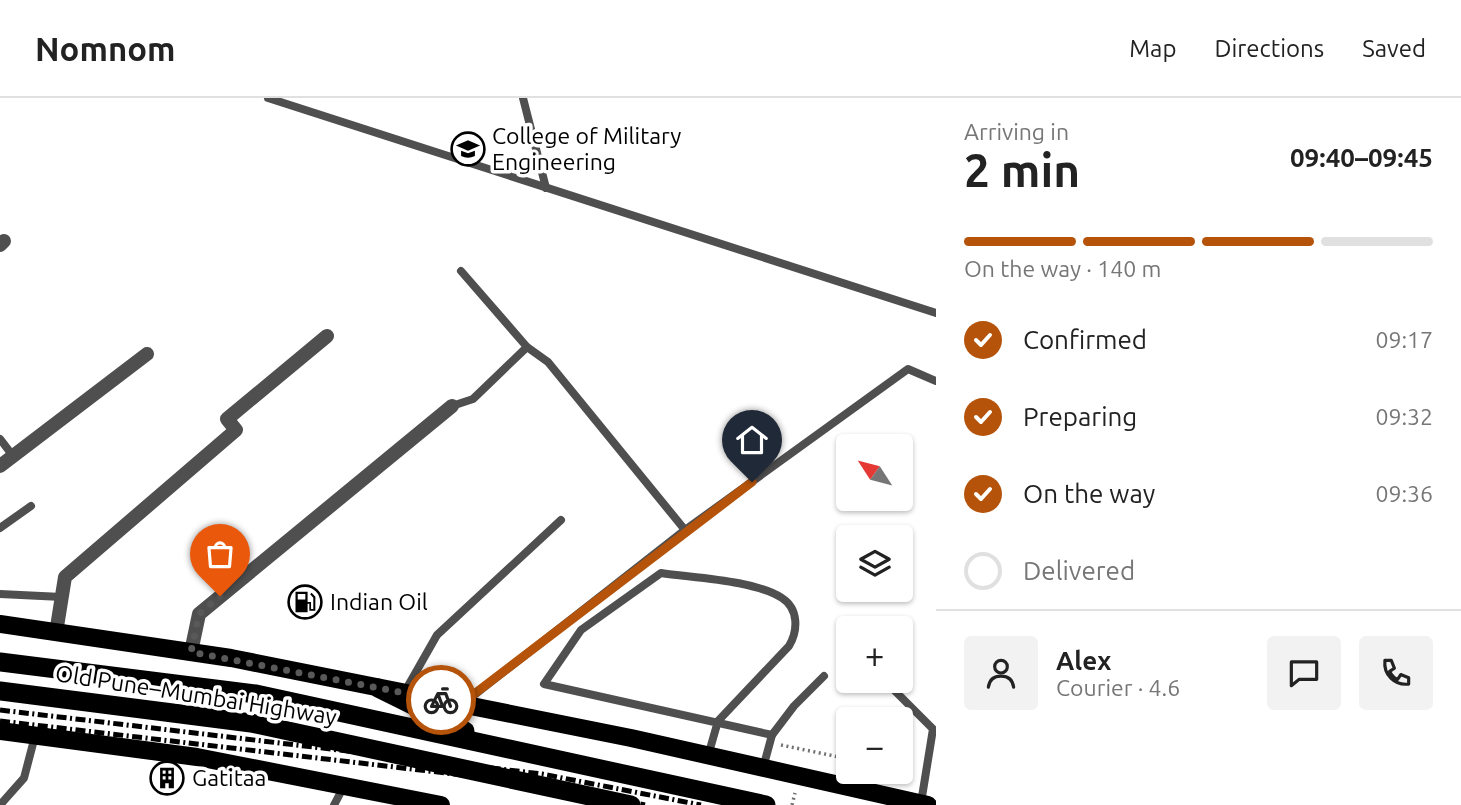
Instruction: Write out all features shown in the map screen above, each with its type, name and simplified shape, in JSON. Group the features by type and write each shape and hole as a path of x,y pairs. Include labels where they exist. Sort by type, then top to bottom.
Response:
{"highway":[{"name":"Old Pune–Mumbai Highway","path":"0,662 256,694 766,805"},
{"path":"378,688 493,745"},
{"name":"Old Pune–Mumbai Highway","path":"0,691 251,723 631,805"}],"main road":[{"path":"0,624 191,652 461,704 925,804"},
{"path":"0,731 197,757 441,805"}],"street":[{"path":"56,633 65,577 236,430 227,419 327,336"},
{"path":"0,466 147,354"},
{"path":"191,652 199,614 452,406"}],"lane":[{"path":"268,98 936,313"},
{"path":"523,98 546,188"},
{"path":"461,271 527,347 548,362 685,530"},
{"path":"452,406 472,399 527,347"},
{"path":"461,704 685,530 908,369 936,381"},
{"path":"0,439 13,456"},
{"path":"0,528 31,506"},
{"path":"404,693 437,635 561,520"},
{"path":"708,756 718,721 789,646 796,633 793,610 783,598 754,588 661,573 581,630 544,684 718,721 772,735"},
{"path":"0,594 62,597"},
{"path":"763,768 772,735 794,706 824,676"},
{"path":"897,693 933,729 925,804"},
{"path":"0,805 24,778 35,736"},
{"path":"334,805 344,786"}],"railway":[{"path":"0,710 542,774 701,805"},
{"path":"0,721 540,784 645,805"}],"way so far":[{"path":"220,596 199,614 191,652 441,700"}],"place":[{"name":"College of Military Engineering","path":"468,149"},
{"name":"Indian Oil","path":"305,602"},
{"name":"Gatitaa","path":"167,778"}],"route":[{"path":"441,700 461,704 685,530 752,482"}]}
